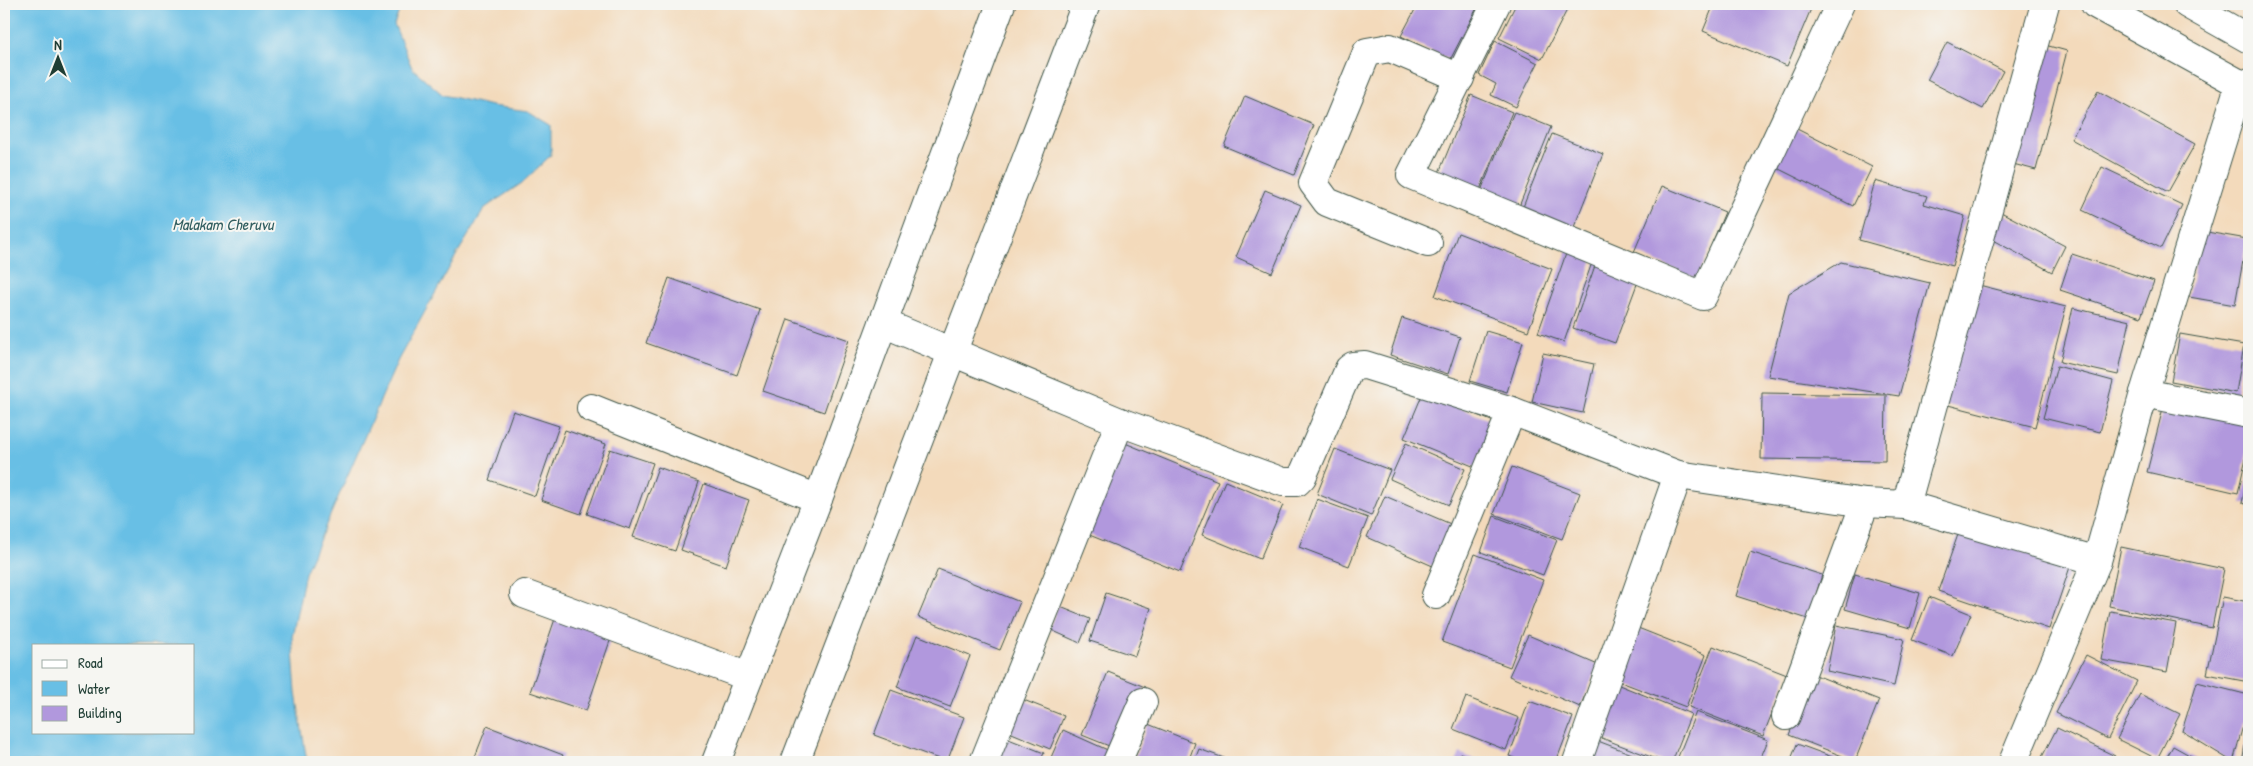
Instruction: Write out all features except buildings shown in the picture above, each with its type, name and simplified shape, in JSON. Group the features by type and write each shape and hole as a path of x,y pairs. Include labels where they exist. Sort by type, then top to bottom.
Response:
{"street":[{"path":"716,762 818,499 1001,4"},
{"path":"795,762 1086,4"},
{"path":"1496,4 1411,175 1703,296 1840,4"},
{"path":"1906,505 2045,4"},
{"path":"2013,762 2097,561 2144,393 2245,86 2096,4"},
{"path":"2187,4 2249,39"},
{"path":"1428,243 1327,202 1313,182 1366,52 1390,48 1460,78"},
{"path":"883,324 1120,422 1289,483 1296,482 1302,477 1349,369 1353,366 1365,365 1512,411 1678,475 1865,504 1906,505 2097,561"},
{"path":"2144,393 2249,414"},
{"path":"591,408 818,499"},
{"path":"1436,595 1512,411"},
{"path":"984,762 1120,422"},
{"path":"1577,762 1678,475"},
{"path":"1786,716 1865,504"},
{"path":"524,594 749,677"},
{"path":"1117,762 1143,702"}],"water":[{"name":"Malakam Cheruvu","path":"4,4 402,4 394,24 412,68 443,95 492,106 528,111 551,125 551,155 522,183 485,208 398,360 305,573 292,637 296,693 307,762 4,762"}]}
